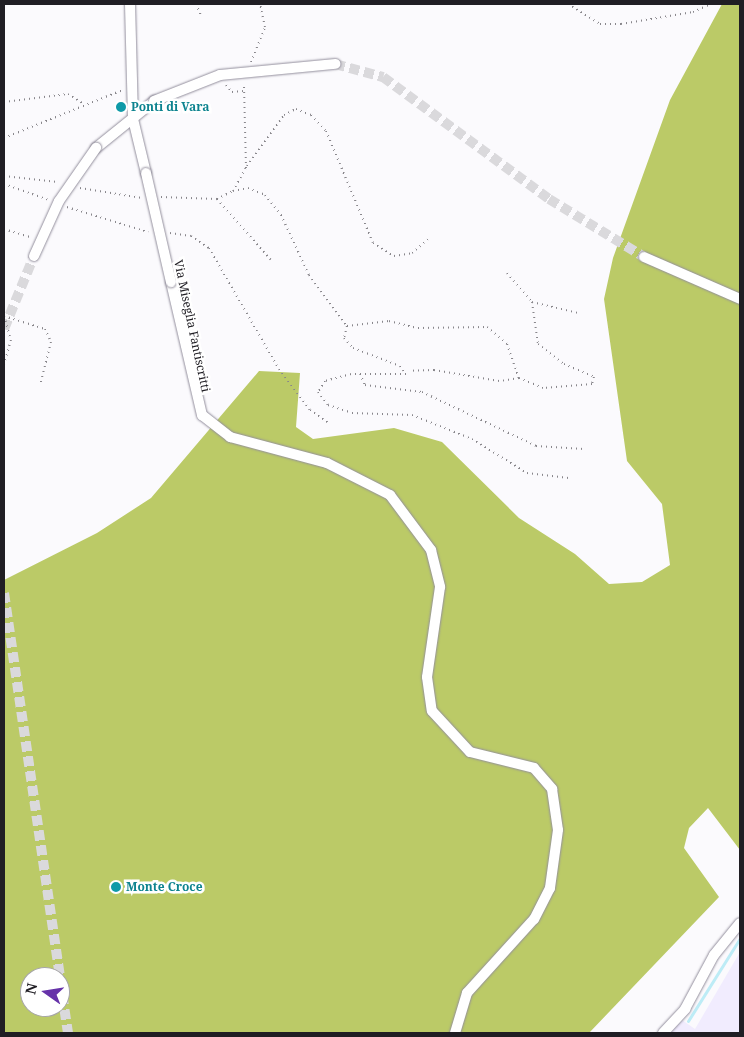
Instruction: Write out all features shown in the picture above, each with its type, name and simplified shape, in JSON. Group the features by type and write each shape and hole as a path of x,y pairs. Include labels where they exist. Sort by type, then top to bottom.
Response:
{"street":[{"name":"Via Miseglia Fantiscritti","path":"130,4 134,119 202,415 230,437 327,463 390,495 431,550 440,587 427,677 432,711 470,752 534,768 552,789 558,830 550,888 534,919 467,993 455,1033"},
{"path":"34,256 68,187 96,148 154,101 220,75 334,64"},
{"path":"644,257 740,299"},
{"path":"663,1033 685,1009 714,955 740,923"}],"path":[{"path":"196,4 201,16"},
{"path":"249,66 265,27 260,4"},
{"path":"568,4 607,24 646,22 711,4"},
{"path":"246,168 243,91 247,74"},
{"path":"4,138 84,104 134,86"},
{"path":"4,102 68,94 84,104"},
{"path":"233,191 246,168 284,115 296,109 311,115 326,130 373,243 394,256 412,253 428,239"},
{"path":"4,176 61,183"},
{"path":"4,184 53,201"},
{"path":"74,186 150,198"},
{"path":"158,197 217,199 233,191 248,188 265,195 281,215 309,275 347,326"},
{"path":"217,199 271,260"},
{"path":"62,206 154,234"},
{"path":"4,229 18,235 43,235"},
{"path":"163,233 191,236 209,248 279,369 310,410 330,424"},
{"path":"409,371 434,370 499,381 519,378 543,388 592,384 594,377 564,364 538,344 532,302 507,273"},
{"path":"532,302 578,313"},
{"path":"4,316 11,340 4,364"},
{"path":"4,316 45,329 51,342 40,385"},
{"path":"347,326 389,320 418,328 487,327 507,344 519,378"},
{"path":"347,326 344,338 353,348 400,366 406,374 360,374 325,381 318,392 328,405 352,413 412,415 472,440 527,473 569,478"},
{"path":"360,374 365,385 422,392 536,446 584,450"}],"shaded area":[{"path":"740,952 740,1033 670,1033 682,1020 695,1029"}],"green space":[{"path":"722,4 740,4 740,850 708,808 689,828 684,848 719,897 589,1033 4,1033 4,580 97,533 151,498 259,371 300,373 296,427 313,439 394,428 442,442 519,518 575,554 609,584 642,582 670,565 662,504 627,461 604,299 613,258 670,100"}],"waterway":[{"path":"688,1021 740,938"}],"tunnel":[{"path":"335,64 383,77 549,199 644,257"},
{"path":"4,329 34,256"},
{"path":"4,593 59,967"},
{"path":"66,1017 68,1033"}],"place":[{"name":"Ponti di Vara","path":"121,107"},
{"name":"Monte Croce","path":"116,887"}]}
